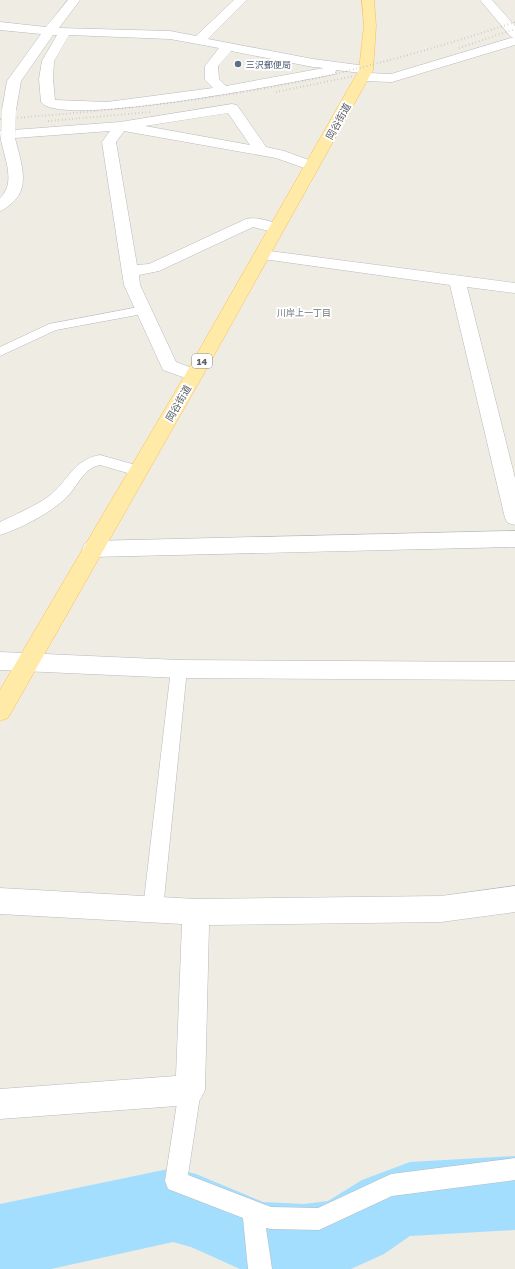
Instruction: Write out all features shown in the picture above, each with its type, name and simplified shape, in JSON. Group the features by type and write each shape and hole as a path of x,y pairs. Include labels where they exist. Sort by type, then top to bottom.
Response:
{"main road":[{"name":"岡谷街道","path":"0,711 92,549 194,375 364,74 369,48 370,19 368,0"}],"street":[{"path":"0,206 13,194 16,175 4,137 14,82 30,56 74,0"},
{"path":"200,40 241,0"},
{"path":"486,0 515,34"},
{"path":"0,26 50,31 170,35 346,68 364,74 392,78 515,41"},
{"path":"65,31 48,61 46,79 48,102 57,105 107,106 223,91 346,68"},
{"path":"223,91 212,80 211,66 228,46"},
{"path":"4,137 120,126 232,108 261,151"},
{"path":"120,126 279,154 312,166"},
{"path":"120,126 109,142 132,285 169,366 194,375"},
{"path":"130,271 153,268 251,222 276,228"},
{"path":"262,255 458,282 515,288"},
{"path":"458,282 515,518"},
{"path":"92,549 515,539"},
{"path":"0,661 179,669 515,671"},
{"path":"0,901 196,912 441,909 515,899"},
{"path":"0,1104 190,1090 196,912"}],"lane":[{"path":"0,352 53,327 144,310"},
{"path":"0,529 52,501 61,494 85,464 94,460 100,460 138,471"},
{"path":"153,910 179,669"},
{"path":"190,1090 176,1181 271,1218 319,1219 391,1185 515,1169"},
{"path":"253,1211 260,1269"}],"waterway":[{"path":"0,1242 173,1205 196,1211 262,1240 304,1242 332,1239 357,1227 388,1206 410,1199 515,1193"}],"railway":[{"path":"0,119 164,104 245,92 326,76 398,58 515,22"},
{"path":"459,48 515,29"},
{"path":"276,92 354,76"},
{"path":"48,121 151,112"}],"place":[{"name":"三沢郵便局","path":"238,64"}],"district":[{"name":"川岸上一丁目","path":"304,312"}]}
